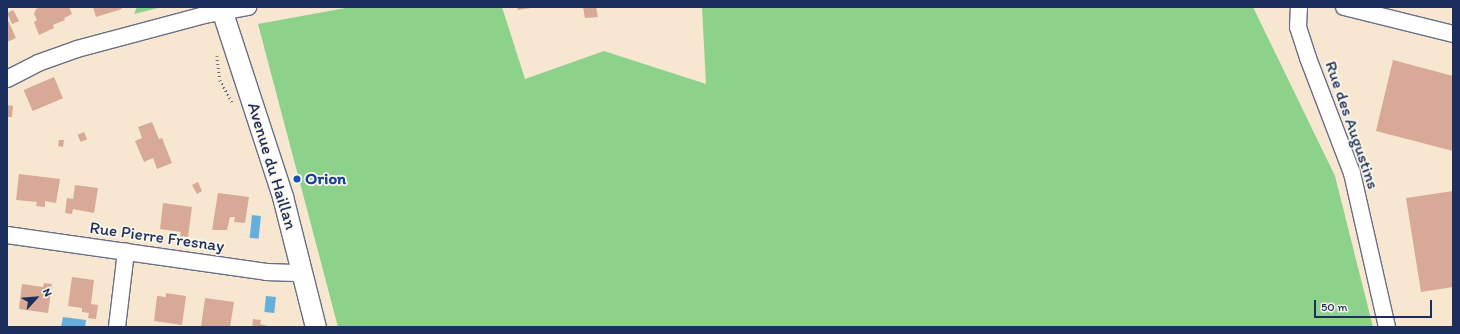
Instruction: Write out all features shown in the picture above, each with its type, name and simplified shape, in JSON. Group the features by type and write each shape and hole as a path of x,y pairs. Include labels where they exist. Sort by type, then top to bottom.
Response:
{"street":[{"path":"7,79 38,63 77,49 222,10 248,7"},
{"name":"Rue des Augustins","path":"1299,7 1298,27 1308,58 1352,173 1387,327"},
{"path":"1344,7 1360,9 1453,34"},
{"name":"Avenue du Haillan","path":"222,10 278,178 316,327"},
{"name":"Rue Pierre Fresnay","path":"7,235 266,272 302,273"},
{"path":"117,327 126,252"}],"green space":[{"path":"137,7 162,7 134,14"},
{"path":"351,7 502,7 525,79 604,51 706,84 702,7 1253,7 1335,176 1373,327 338,327 258,24"}],"water":[{"path":"252,215 261,216 259,239 250,238"},
{"path":"266,296 276,297 274,313 264,312"},
{"path":"63,317 86,320 85,327 61,327"}],"building":[{"path":"41,7 69,7 72,14 64,18 65,20 53,25 54,28 39,35 34,22 37,20 34,14 36,9"},
{"path":"93,7 121,7 122,9 96,17"},
{"path":"517,7 531,7 531,8 518,10"},
{"path":"583,7 596,7 598,17 585,18"},
{"path":"13,10 19,21 12,24 7,13"},
{"path":"7,18 16,38 7,42"},
{"path":"1393,60 1453,76 1453,151 1376,131"},
{"path":"54,77 63,98 33,111 24,90"},
{"path":"7,105 13,106 12,117 7,117"},
{"path":"152,122 159,139 162,138 172,163 157,169 153,158 144,162 135,141 142,138 138,127"},
{"path":"84,132 87,139 81,142 78,135"},
{"path":"59,140 64,140 63,147 58,146"},
{"path":"19,174 60,179 56,203 45,201 45,207 36,206 37,202 16,200"},
{"path":"198,182 202,191 197,194 192,185"},
{"path":"75,185 98,188 94,213 73,209 72,214 65,213 67,198 73,199"},
{"path":"1453,191 1453,287 1421,292 1406,198"},
{"path":"218,193 249,197 245,223 234,222 235,217 230,217 227,230 212,230"},
{"path":"163,203 192,207 188,237 180,236 181,232 160,229"},
{"path":"72,277 94,280 91,304 98,305 96,319 88,318 89,313 82,312 82,308 68,306"},
{"path":"44,283 52,284 48,313 19,309 22,284 43,287"},
{"path":"166,293 186,296 182,325 154,321 157,296 166,297"},
{"path":"205,298 234,302 230,327 201,327"},
{"path":"253,319 261,320 260,324 272,327 252,327"}],"place":[{"name":"Orion","path":"297,179"}]}
